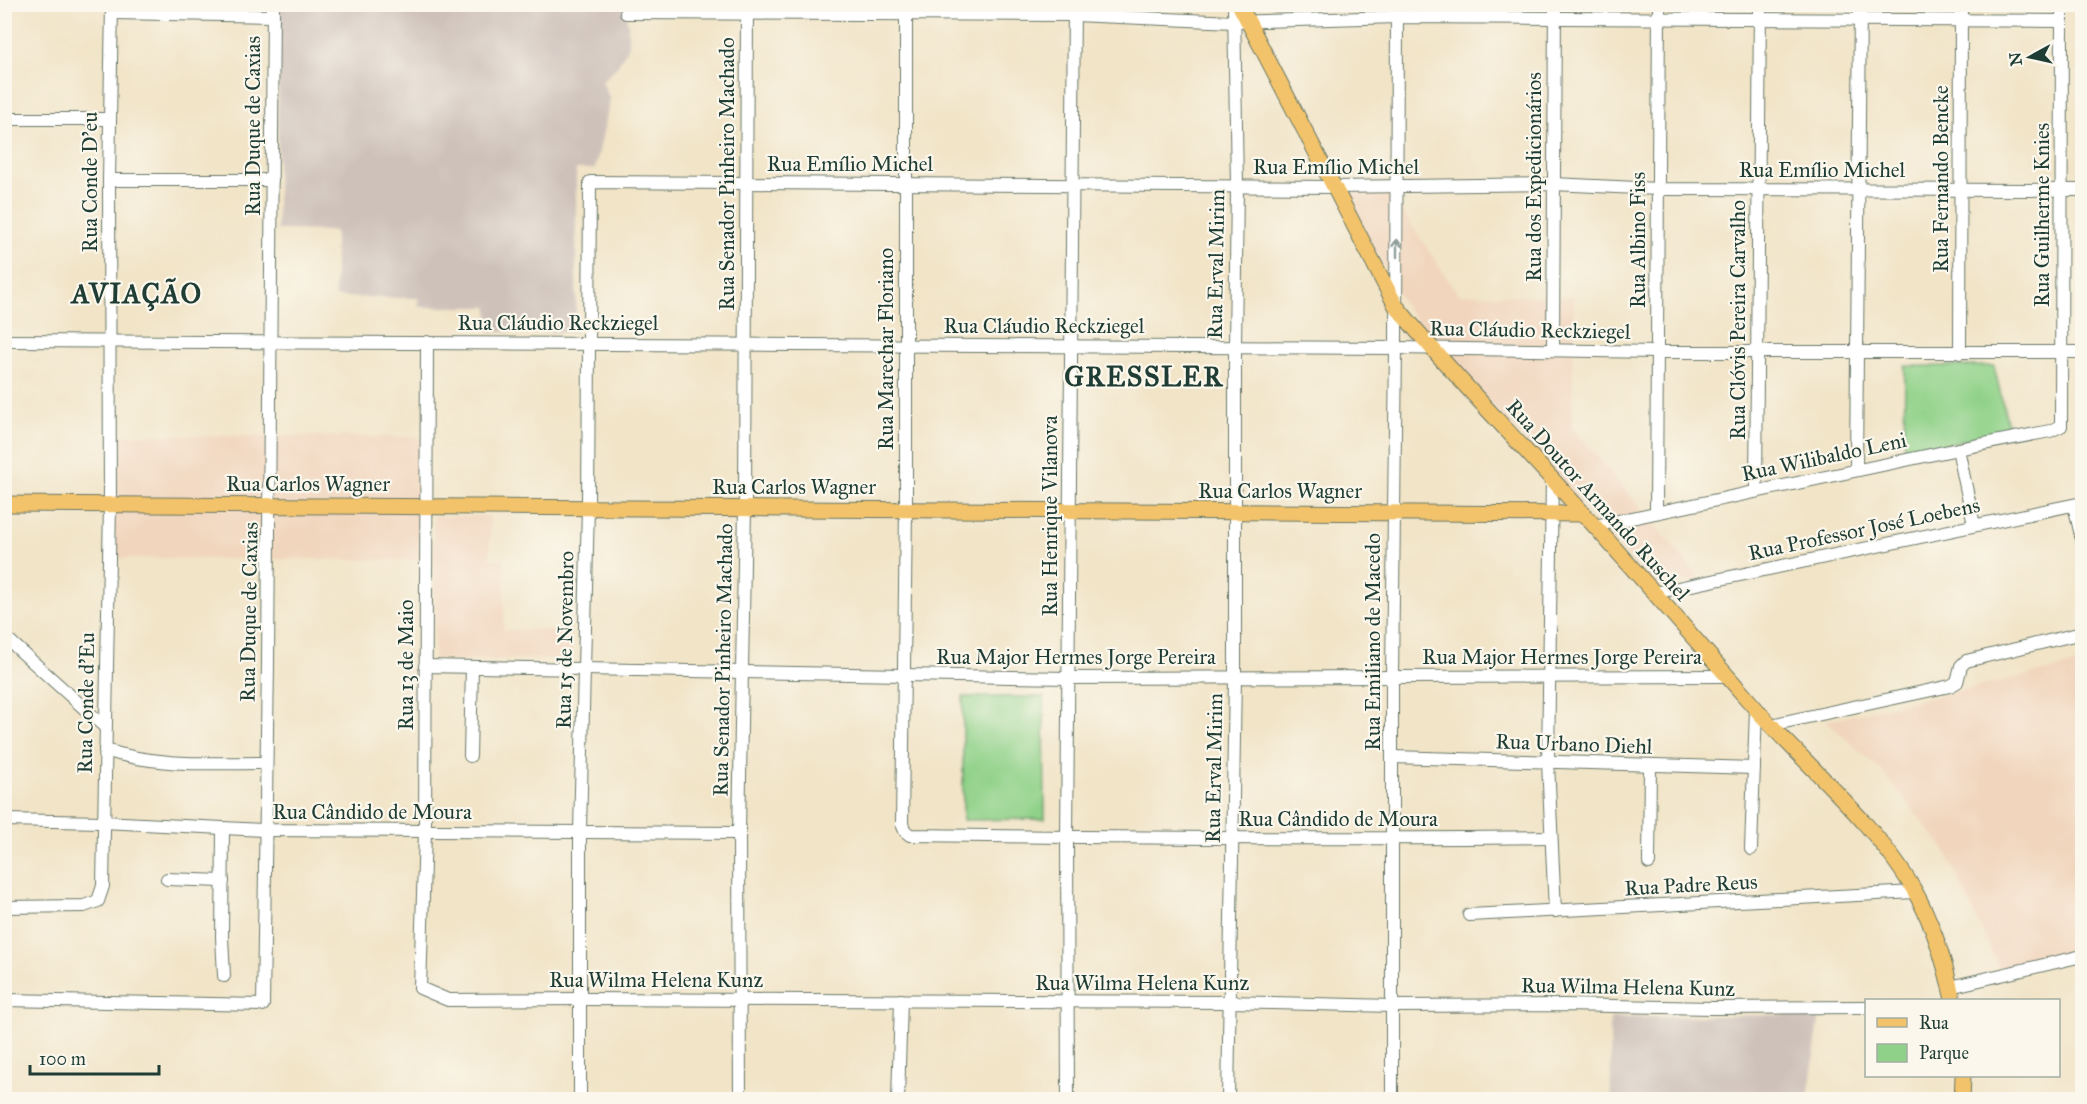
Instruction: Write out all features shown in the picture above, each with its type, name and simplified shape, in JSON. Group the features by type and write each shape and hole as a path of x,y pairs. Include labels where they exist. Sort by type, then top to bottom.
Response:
{"main road":[{"name":"Rua Doutor Armando Ruschel","path":"1239,4 1241,22 1334,188 1396,306 1430,348 1552,478 1756,709 1872,832 1903,872 1915,892 1938,947 1952,994"},
{"name":"Rua Carlos Wagner","path":"4,504 1583,514"},
{"path":"1962,1100 1963,1077"}],"street":[{"name":"Rua Erval Mirim","path":"1228,1100 1235,677 1234,347 1241,22 1234,4"},
{"name":"Rua dos Expedicionários","path":"1553,350 1555,4"},
{"name":"Rua Albino Fiss","path":"1656,512 1659,4"},
{"name":"Rua Clóvis Pereira Carvalho","path":"1756,491 1760,4"},
{"path":"1856,470 1860,4"},
{"name":"Rua Fernando Bencke","path":"1960,353 1961,4"},
{"name":"Rua Guilherme Knies","path":"2061,426 2062,4"},
{"path":"112,9 273,10"},
{"name":"Rua Conde D'eu","path":"110,504 109,180 112,9"},
{"path":"626,13 747,9 1074,10 1241,22 1397,11 1555,18 2062,21"},
{"name":"Rua Senador Pinheiro Machado","path":"740,1100 739,833 745,508 747,9"},
{"name":"Rua Marechar Floriano","path":"906,9 906,509 902,824 910,835"},
{"name":"Rua Duque de Caxias","path":"4,1000 263,1005 273,10"},
{"name":"Rua Henrique Vilanova","path":"1068,1100 1066,837 1074,10"},
{"name":"Rua Emiliano de Macedo","path":"1392,1100 1392,677 1397,11"},
{"path":"4,118 110,119"},
{"path":"109,180 272,180"},
{"name":"Rua Emílio Michel","path":"590,182 1334,188 1553,184 1658,189 2082,190"},
{"name":"Rua 15 de Novembro","path":"580,1100 580,831 588,507 590,182"},
{"name":"Rua Cláudio Reckziegel","path":"4,341 588,342 1430,348 1657,352 2082,352"},
{"name":"Rua 13 de Maio","path":"420,988 424,832 427,342"},
{"name":"Rua Wilibaldo Leni","path":"1594,526 2050,431 2061,426"},
{"path":"1958,449 1974,525"},
{"path":"1552,478 1548,763 1555,911"},
{"name":"Rua Conde d'Eu","path":"4,907 84,906 98,901 103,886 110,504"},
{"path":"2078,504 2082,540"},
{"name":"Rua Professor José Loebens","path":"1654,593 2078,504"},
{"path":"1771,725 1950,686 1957,682 1961,666 1966,661 2082,633"},
{"path":"4,636 105,727"},
{"name":"Rua Major Hermes Jorge Pereira","path":"425,666 1068,678 1727,676"},
{"path":"470,756 472,667"},
{"path":"1751,849 1756,709"},
{"path":"105,750 129,758 173,764 266,763"},
{"name":"Rua Urbano Diehl","path":"1392,757 1754,768"},
{"path":"1649,863 1650,765"},
{"name":"Rua Cândido de Moura","path":"4,820 103,822 264,830 739,833"},
{"path":"223,828 224,976"},
{"name":"Rua Cândido de Moura","path":"910,835 1392,839 1551,837"},
{"path":"168,879 223,881"},
{"name":"Rua Padre Reus","path":"1469,915 1915,892"},
{"path":"1952,994 2082,956"},
{"name":"Rua Wilma Helena Kunz","path":"420,988 448,1000 741,999 1865,1007"},
{"path":"898,1100 901,1000"}],"shaded area":[{"path":"279,5 623,5 628,25 629,45 617,67 602,81 610,100 595,169 576,169 576,332 489,332 488,307 419,307 418,298 335,297 335,231 277,230"},
{"path":"1390,193 1458,294 1574,297 1572,427 1701,579 1657,589 1406,308 1346,194"},
{"path":"115,435 420,437 419,560 114,558"},
{"path":"434,516 490,516 490,559 504,559 504,630 571,630 571,659 434,660"},
{"path":"2082,663 2082,950 2000,970 1945,850 1883,772 1826,721"},
{"path":"1820,1014 1808,1099 1611,1099 1610,1018"}],"green space":[{"path":"1905,366 1994,366 2009,430 1904,453"},
{"path":"963,697 1044,697 1045,819 963,820"}],"district":[{"name":"AVIAÇÃO","path":"137,294"},
{"name":"GRESSLER","path":"1144,377"}]}
